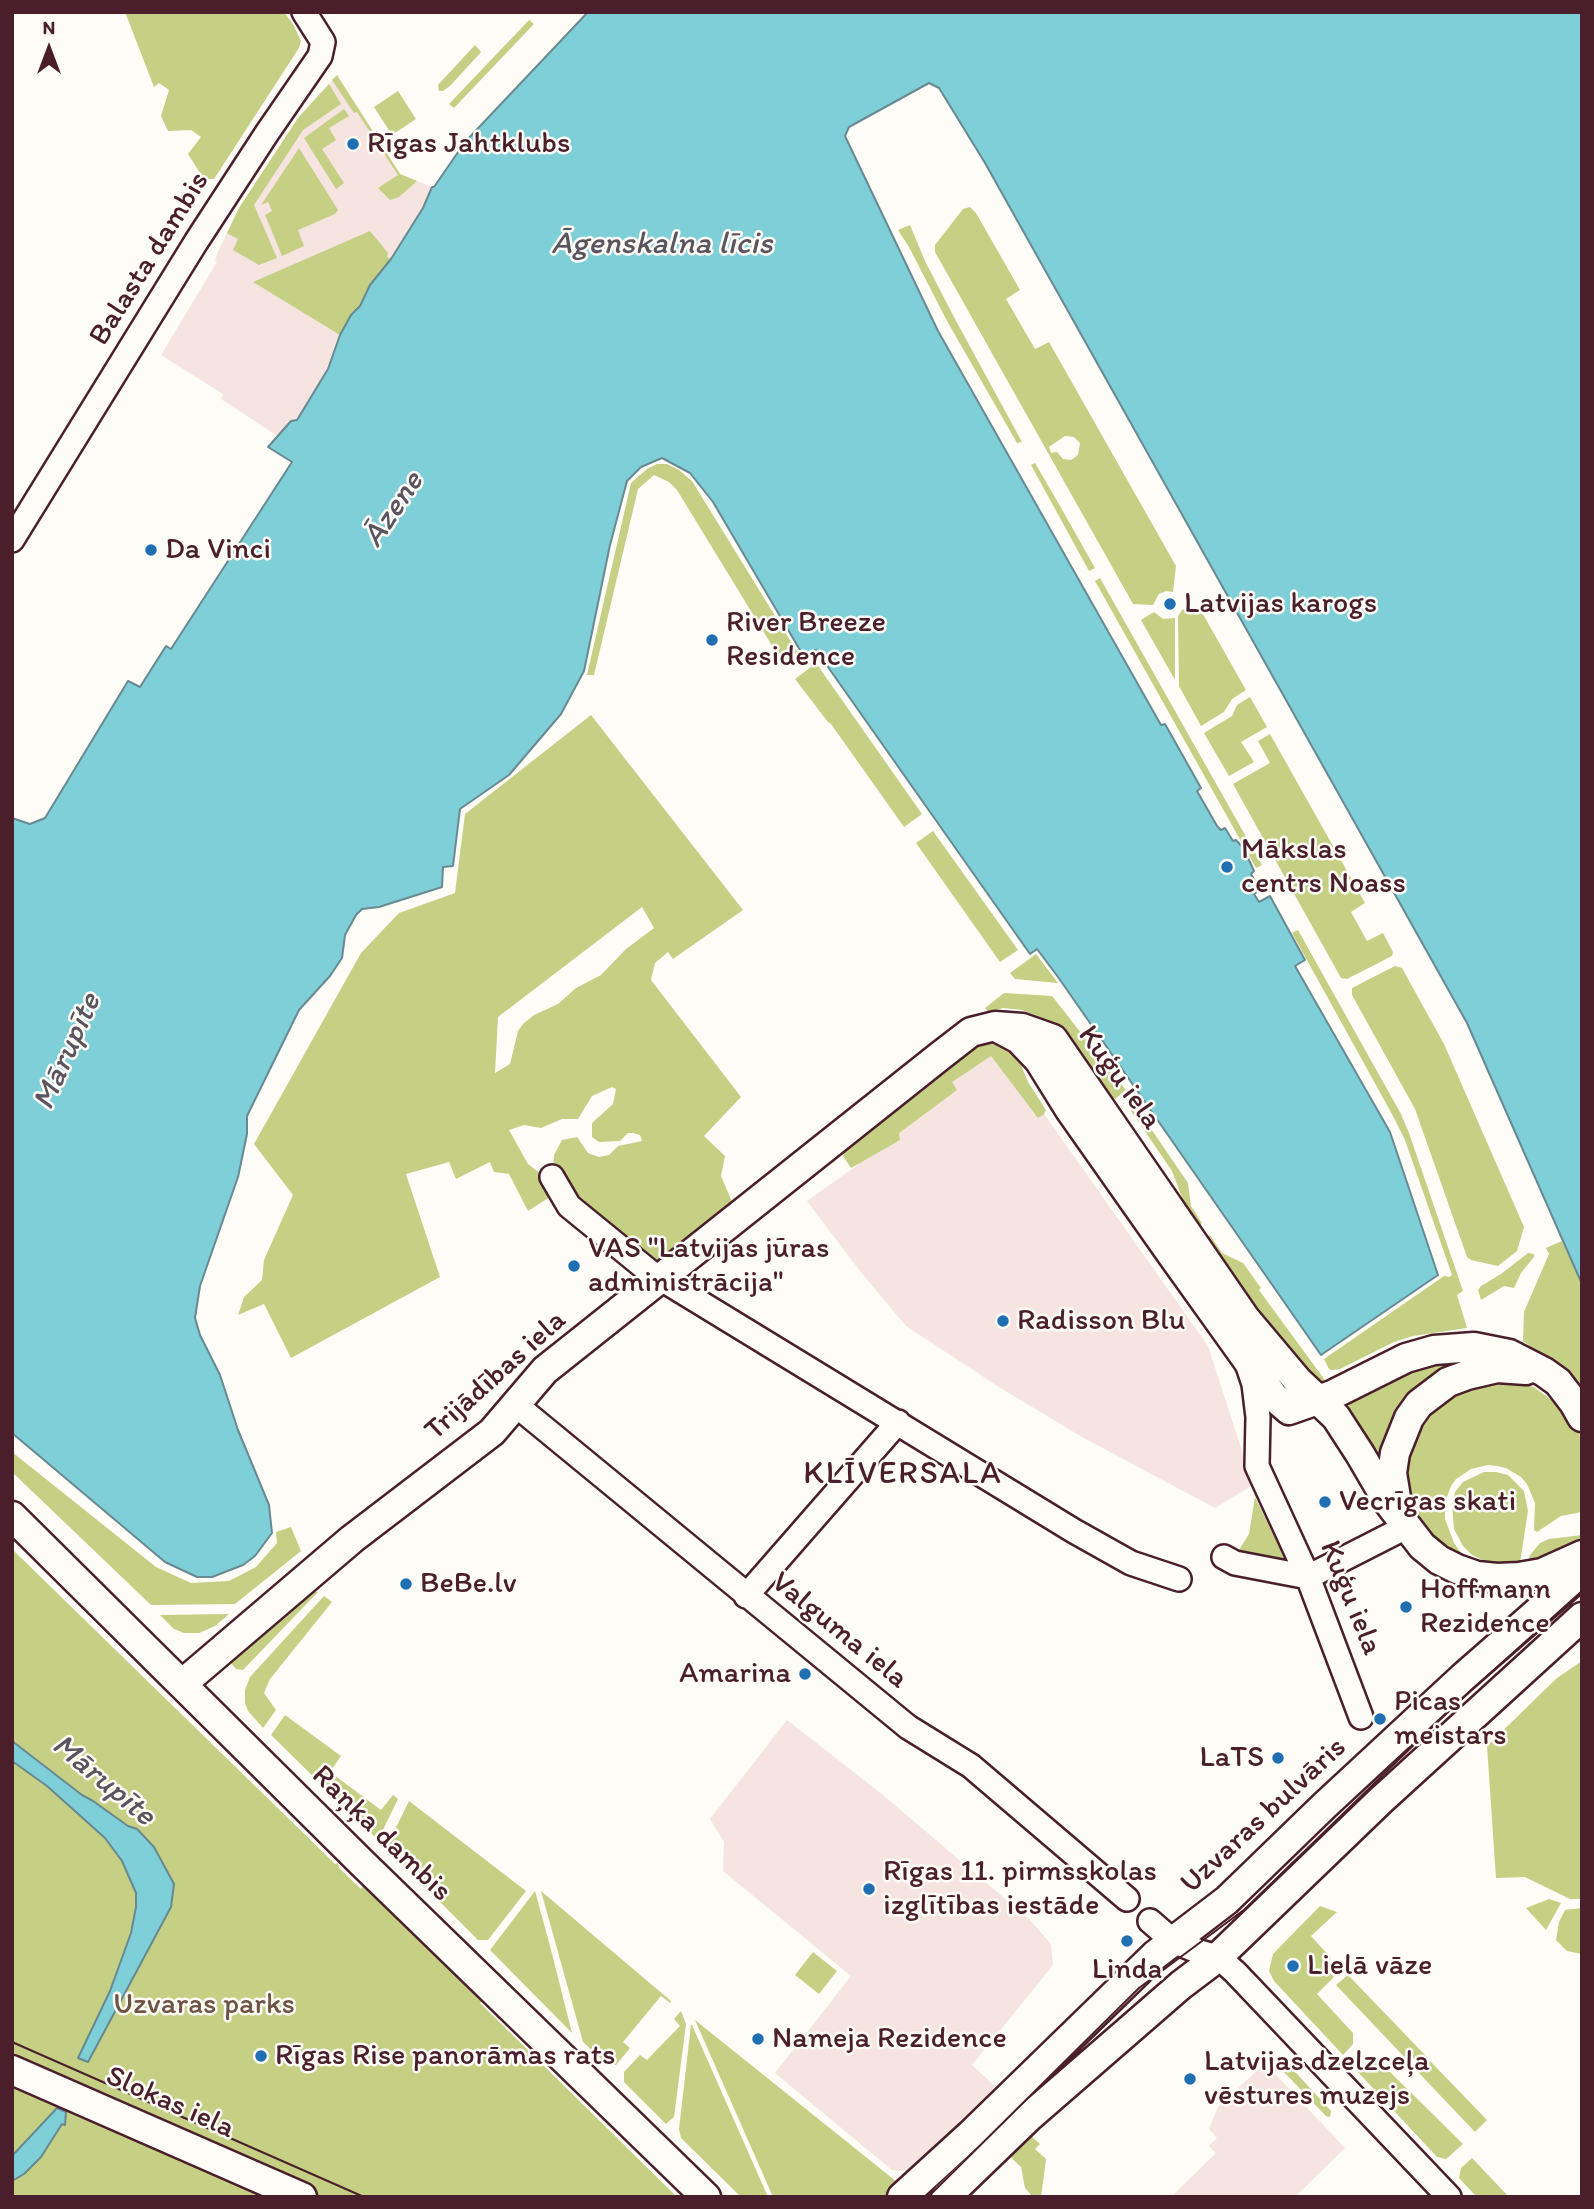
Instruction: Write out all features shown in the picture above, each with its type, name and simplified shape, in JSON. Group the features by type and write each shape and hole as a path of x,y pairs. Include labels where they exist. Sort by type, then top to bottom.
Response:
{"main road":[{"name":"Kuģu iela","path":"995,1026 1022,1028 1053,1039 1102,1132 1244,1356 1273,1395 1289,1410"},
{"name":"Trijādības iela","path":"182,1684 352,1539 492,1432 545,1370 971,1032 995,1026"},
{"name":"Kuģu iela","path":"1102,1132 1251,1326 1298,1381 1336,1418 1388,1502 1414,1538 1439,1560 1477,1576 1520,1577 1542,1573 1582,1555"},
{"path":"1289,1410 1318,1401 1406,1358 1446,1348 1474,1348 1517,1357 1544,1372 1558,1382 1582,1417"},
{"path":"1403,1522 1392,1473 1395,1453 1405,1426 1419,1404 1448,1382 1482,1371 1497,1368 1544,1372"},
{"name":"Raņķa dambis","path":"12,1516 361,1862 706,2197"},
{"name":"Uzvaras bulvāris","path":"902,2197 971,2134 1100,2007 1173,1941 1227,1900 1462,1678 1582,1573"},
{"path":"946,2197 1029,2117 1181,1984 1218,1956 1380,1801 1582,1617"},
{"name":"Slokas iela","path":"12,2070 302,2197"}],"street":[{"name":"Balasta dambis","path":"12,540 202,232 320,56 323,42 304,12"},
{"path":"552,1177 569,1206 650,1272 1074,1531 1131,1563 1179,1579"},
{"name":"Kuģu iela","path":"1244,1356 1254,1384 1258,1417 1257,1466 1308,1577 1361,1717"},
{"name":"Valguma iela","path":"516,1405 908,1727 971,1766 1127,1899"},
{"path":"1257,1466 1269,1430 1289,1410"},
{"path":"746,1596 898,1422"},
{"path":"1229,1560 1308,1577 1403,1522"},
{"path":"1150,1921 1173,1941 1218,1956 1449,2197"}],"shaded area":[{"path":"337,75 400,174 432,187 423,208 340,335 329,369 296,420 291,421 279,437 221,399 223,394 161,355 217,262 217,254 239,208 298,118"},
{"path":"996,1046 1208,1346 1253,1485 1215,1508 1082,1437 906,1326 807,1201 859,1164 849,1150"},
{"name":"Rīgas 11. pirmsskolas izglītības iestāde","path":"787,1720 883,1795 1030,1920 1051,1944 1053,1965 972,2065 998,2089 917,2172 892,2170 775,2073 851,1976 723,1871 724,1842 710,1819"},
{"path":"1265,2063 1345,2148 1295,2197 1174,2197 1173,2195 1216,2153 1209,2146 1217,2138 1209,2129 1218,2107"}],"green space":[{"path":"125,12 284,12 293,24 301,41 299,48 214,179 204,179 188,154 201,137 191,130 168,131 161,116 169,90 159,83 154,87"},
{"path":"529,20 534,24 454,108 449,104"},
{"path":"475,45 481,52 450,86 439,91 438,85"},
{"path":"337,75 400,174 417,181 399,197 390,200 378,188 398,175 357,112 354,113 332,80"},
{"path":"329,84 341,104 303,130 254,205 277,258 259,265 233,250 238,239 227,233 239,208 298,118"},
{"path":"398,91 416,119 392,135 374,107"},
{"path":"344,109 349,116 329,128 336,140 322,149 344,183 336,189 304,138"},
{"path":"299,148 338,210 335,214 298,230 304,246 282,256 265,215 272,211 268,202 261,205"},
{"path":"432,187 445,207 370,285 360,306 351,315 340,335 253,282 370,231 391,259 423,208"},
{"path":"970,207 976,213 1020,290 1006,299 1035,349 1049,342 1176,566 1173,592 1159,594 1153,605 1133,604 935,252 935,245 963,209","holes":["1065,436 1074,437 1080,443 1078,455 1071,460 1063,459 1057,452 1051,453 1049,447"]},
{"path":"910,225 925,261 1022,442 1017,443 898,230"},
{"path":"1035,463 1095,568 1089,571 1031,465"},
{"path":"657,464 667,464 692,481 801,658 790,666 786,660 782,662 677,490 669,482 654,475 638,489 594,675 587,675 631,483"},
{"path":"1100,578 1262,865 1256,868 1095,581"},
{"path":"1183,609 1200,609 1246,690 1232,699 1224,712 1201,726 1179,686 1178,616"},
{"path":"1154,612 1163,619 1175,618 1175,680 1141,620"},
{"path":"816,663 922,814 904,827 831,724 795,679"},
{"path":"1250,697 1267,727 1241,742 1254,762 1229,776 1204,733 1232,716 1237,705"},
{"path":"591,715 743,910 673,959 668,952 655,963 651,980 741,1097 704,1136 725,1156 721,1176 732,1202 656,1265 571,1192 553,1172 554,1155 562,1140 577,1137 588,1153 599,1157 609,1155 618,1146 642,1141 640,1135 633,1133 628,1133 620,1141 599,1142 592,1137 592,1123 613,1104 616,1089 612,1087 592,1096 578,1119 562,1119 541,1128 524,1125 509,1130 528,1164 545,1177 553,1195 528,1211 509,1174 494,1172 490,1162 456,1179 449,1162 406,1174 440,1277 291,1358 264,1304 238,1315 244,1297 262,1280 264,1260 293,1195 254,1144 361,953 399,913 455,893 465,814","holes":["642,907 654,928 626,949 601,975 576,988 558,1004 534,1015 523,1024 518,1031 510,1064 495,1073 498,1017"]},
{"path":"1270,734 1365,903 1351,912 1367,941 1383,933 1393,952 1392,956 1347,979 1341,978 1233,784 1270,763 1258,741"},
{"path":"933,831 1018,950 1000,962 916,843"},
{"path":"1298,930 1401,1114 1463,1291 1457,1295 1467,1328 1413,1336 1394,1342 1340,1369 1332,1370 1324,1359 1444,1276 1452,1275 1405,1140 1292,933"},
{"path":"1036,954 1058,983 1015,979 1010,973"},
{"path":"1395,966 1402,968 1444,1044 1524,1227 1517,1251 1498,1266 1467,1257 1415,1109 1352,995 1352,988"},
{"path":"1004,993 1052,996 1126,1090 1115,1099 1095,1084 1057,1030 1044,1019 1022,1010 1003,1008 988,1012 985,1008"},
{"path":"994,1043 1006,1048 1021,1065 1028,1082 1046,1110 1044,1114 1038,1118 991,1056 952,1082 957,1090 899,1133 900,1140 851,1168 843,1156 845,1150 961,1059 982,1044"},
{"path":"1132,1101 1188,1183 1191,1206 1202,1223 1200,1225 1183,1200 1172,1171 1127,1105"},
{"path":"1210,1235 1222,1253 1243,1263 1261,1288 1259,1290 1327,1383 1312,1380 1201,1241"},
{"path":"1562,1241 1582,1284 1582,1392 1561,1368 1523,1341 1524,1312 1549,1254 1546,1248"},
{"path":"1528,1253 1534,1254 1534,1257 1521,1273 1514,1288 1504,1286 1481,1300 1478,1290 1481,1286"},
{"path":"1465,1361 1446,1368 1415,1389 1405,1400 1383,1440 1379,1463 1346,1412 1351,1401 1403,1372 1441,1362"},
{"path":"1495,1379 1534,1387 1574,1422 1582,1441 1582,1512 1561,1516 1537,1532 1534,1530 1535,1503 1521,1477 1497,1466 1471,1469 1451,1486 1445,1502 1445,1519 1454,1543 1462,1554 1475,1563 1427,1538 1405,1501 1403,1452 1412,1428 1449,1391"},
{"path":"12,1452 156,1567 191,1583 229,1581 256,1567 277,1543 276,1532 291,1527 301,1551 235,1604 151,1605 12,1472"},
{"path":"1484,1472 1508,1475 1524,1491 1528,1511 1520,1563 1501,1564 1472,1555 1463,1546 1454,1529 1452,1505 1455,1492 1463,1482"},
{"path":"1255,1497 1285,1559 1281,1562 1249,1557 1239,1550 1249,1534"},
{"path":"1582,1535 1582,1541 1569,1549 1540,1561 1528,1562 1540,1543 1549,1539"},
{"name":"Uzvaras parks","path":"12,1549 335,1864 338,1863 339,1868 361,1889 364,1885 418,1937 483,2001 480,2003 677,2197 12,2197"},
{"path":"311,1591 318,1592 243,1670 236,1669 229,1661"},
{"path":"324,1596 332,1602 270,1679 264,1693 276,1710 263,1728 248,1711 245,1703 245,1690 250,1677"},
{"path":"229,1614 215,1626 199,1633 184,1633 174,1629 160,1615"},
{"path":"1582,1661 1582,1899 1570,1899 1525,1877 1496,1878 1487,1746 1557,1678"},
{"path":"285,1715 341,1756 330,1772 381,1810 393,1795 398,1799 378,1840 271,1735"},
{"path":"409,1801 526,1891 488,1940 478,1940 386,1848"},
{"path":"535,1891 550,1946 572,2033 490,1950"},
{"path":"541,1891 671,2001 670,2003 661,1996 623,2042 630,2048 616,2065 607,2064 583,2042"},
{"path":"1549,1899 1561,1903 1546,1930 1526,1908"},
{"path":"1320,1906 1337,1912 1311,1936 1331,1958 1323,1965 1334,1977 1317,1994 1353,2033 1353,2044 1343,2055 1274,1981 1269,1971 1273,1954"},
{"path":"1582,1908 1582,1954 1567,1951 1556,1940 1559,1922 1565,1910"},
{"path":"813,1952 837,1971 819,1994 795,1975"},
{"path":"1348,1975 1426,2056 1418,2064 1413,2058 1409,2062 1336,1985"},
{"path":"681,2011 686,2024 674,2117 666,2124 624,2082 624,2072 640,2055 647,2060 680,2026 674,2019"},
{"path":"695,2020 897,2182 898,2186 883,2197 773,2197"},
{"path":"691,2025 768,2197 741,2197 681,2138 679,2129"},
{"path":"1430,2061 1487,2120 1475,2132 1418,2072"},
{"path":"1368,2063 1379,2063 1387,2069 1463,2144 1446,2159 1437,2157 1357,2071"},
{"path":"1284,2064 1288,2064 1331,2111 1330,2117 1282,2070"},
{"path":"1030,2135 1040,2144 1035,2149 1046,2159 1041,2197 1033,2197 1025,2188 1021,2167 1007,2154"},
{"path":"1472,2158 1509,2197 1477,2197 1459,2178 1461,2168"}],"water":[{"name":"Āgenskalna līcis","path":"588,12 1582,12 1582,1284 1467,1023 985,163 939,88 929,83 849,127 845,136 938,331 1161,725 1165,724 1201,788 1197,791 1217,826 1221,830 1225,828 1233,841 1236,840 1244,849 1254,871 1251,874 1260,890 1254,894 1259,902 1270,896 1305,960 1295,966 1390,1132 1438,1275 1321,1355 1058,977 1037,949 1030,954 816,650 804,657 713,502 690,473 662,458 641,467 627,481 610,545 584,671 561,714 509,775 460,809 453,866 443,867 442,887 379,907 362,909 356,915 345,935 342,958 330,976 299,1010 247,1116 247,1134 238,1177 200,1286 195,1318 200,1335 220,1375 238,1430 269,1505 272,1533 255,1556 243,1565 212,1577 197,1577 165,1562 12,1433 12,818 30,824 45,818 128,681 140,687 166,646 171,649 292,462 268,447 291,421 297,420 328,369 340,335 351,315 391,259 423,208 432,187 465,142"},
{"path":"12,1741 82,1795 128,1826 137,1829 154,1847 174,1884 171,1907 88,2062 78,2058 110,1991 131,1933 136,1893 122,1861 105,1838 47,1786 12,1761"},
{"path":"57,2108 66,2112 65,2125 62,2124 41,2157 24,2174 12,2181 12,2156"}],"tram line":[{"path":"928,2197 1139,1988 1245,1909 1457,1703 1582,1591"},
{"path":"12,2042 364,2197"}],"place":[{"name":"Rīgas Jahtklubs","path":"353,144"},
{"name":"Da Vinci","path":"151,550"},
{"name":"Latvijas karogs","path":"1170,604"},
{"name":"River Breeze Residence","path":"712,640"},
{"name":"Mākslas centrs Noass","path":"1227,867"},
{"name":"VAS \"Latvijas jūras administrācija\"","path":"574,1266"},
{"name":"Radisson Blu","path":"1003,1321"},
{"name":"Vecrīgas skati","path":"1325,1502"},
{"name":"BeBe.lv","path":"406,1584"},
{"name":"Hoffmann Rezidence","path":"1406,1607"},
{"name":"Amarina","path":"805,1674"},
{"name":"Picas meistars","path":"1380,1719"},
{"name":"LaTS","path":"1278,1758"},
{"name":"Rīgas 11. pirmsskolas izglītības iestāde","path":"869,1889"},
{"name":"Linda","path":"1127,1941"},
{"name":"Lielā vāze","path":"1293,1966"},
{"name":"Nameja Rezidence","path":"758,2039"},
{"name":"Rīgas Rise panorāmas rats","path":"261,2056"},
{"name":"Latvijas dzelzceļa vēstures muzejs","path":"1190,2079"}],"district":[{"name":"KLĪVERSALA","path":"903,1475"}],"water label":[{"name":"Āzene","path":"394,510"},
{"name":"Mārupīte","path":"68,1052"},
{"name":"Mārupīte","path":"103,1781"}]}
